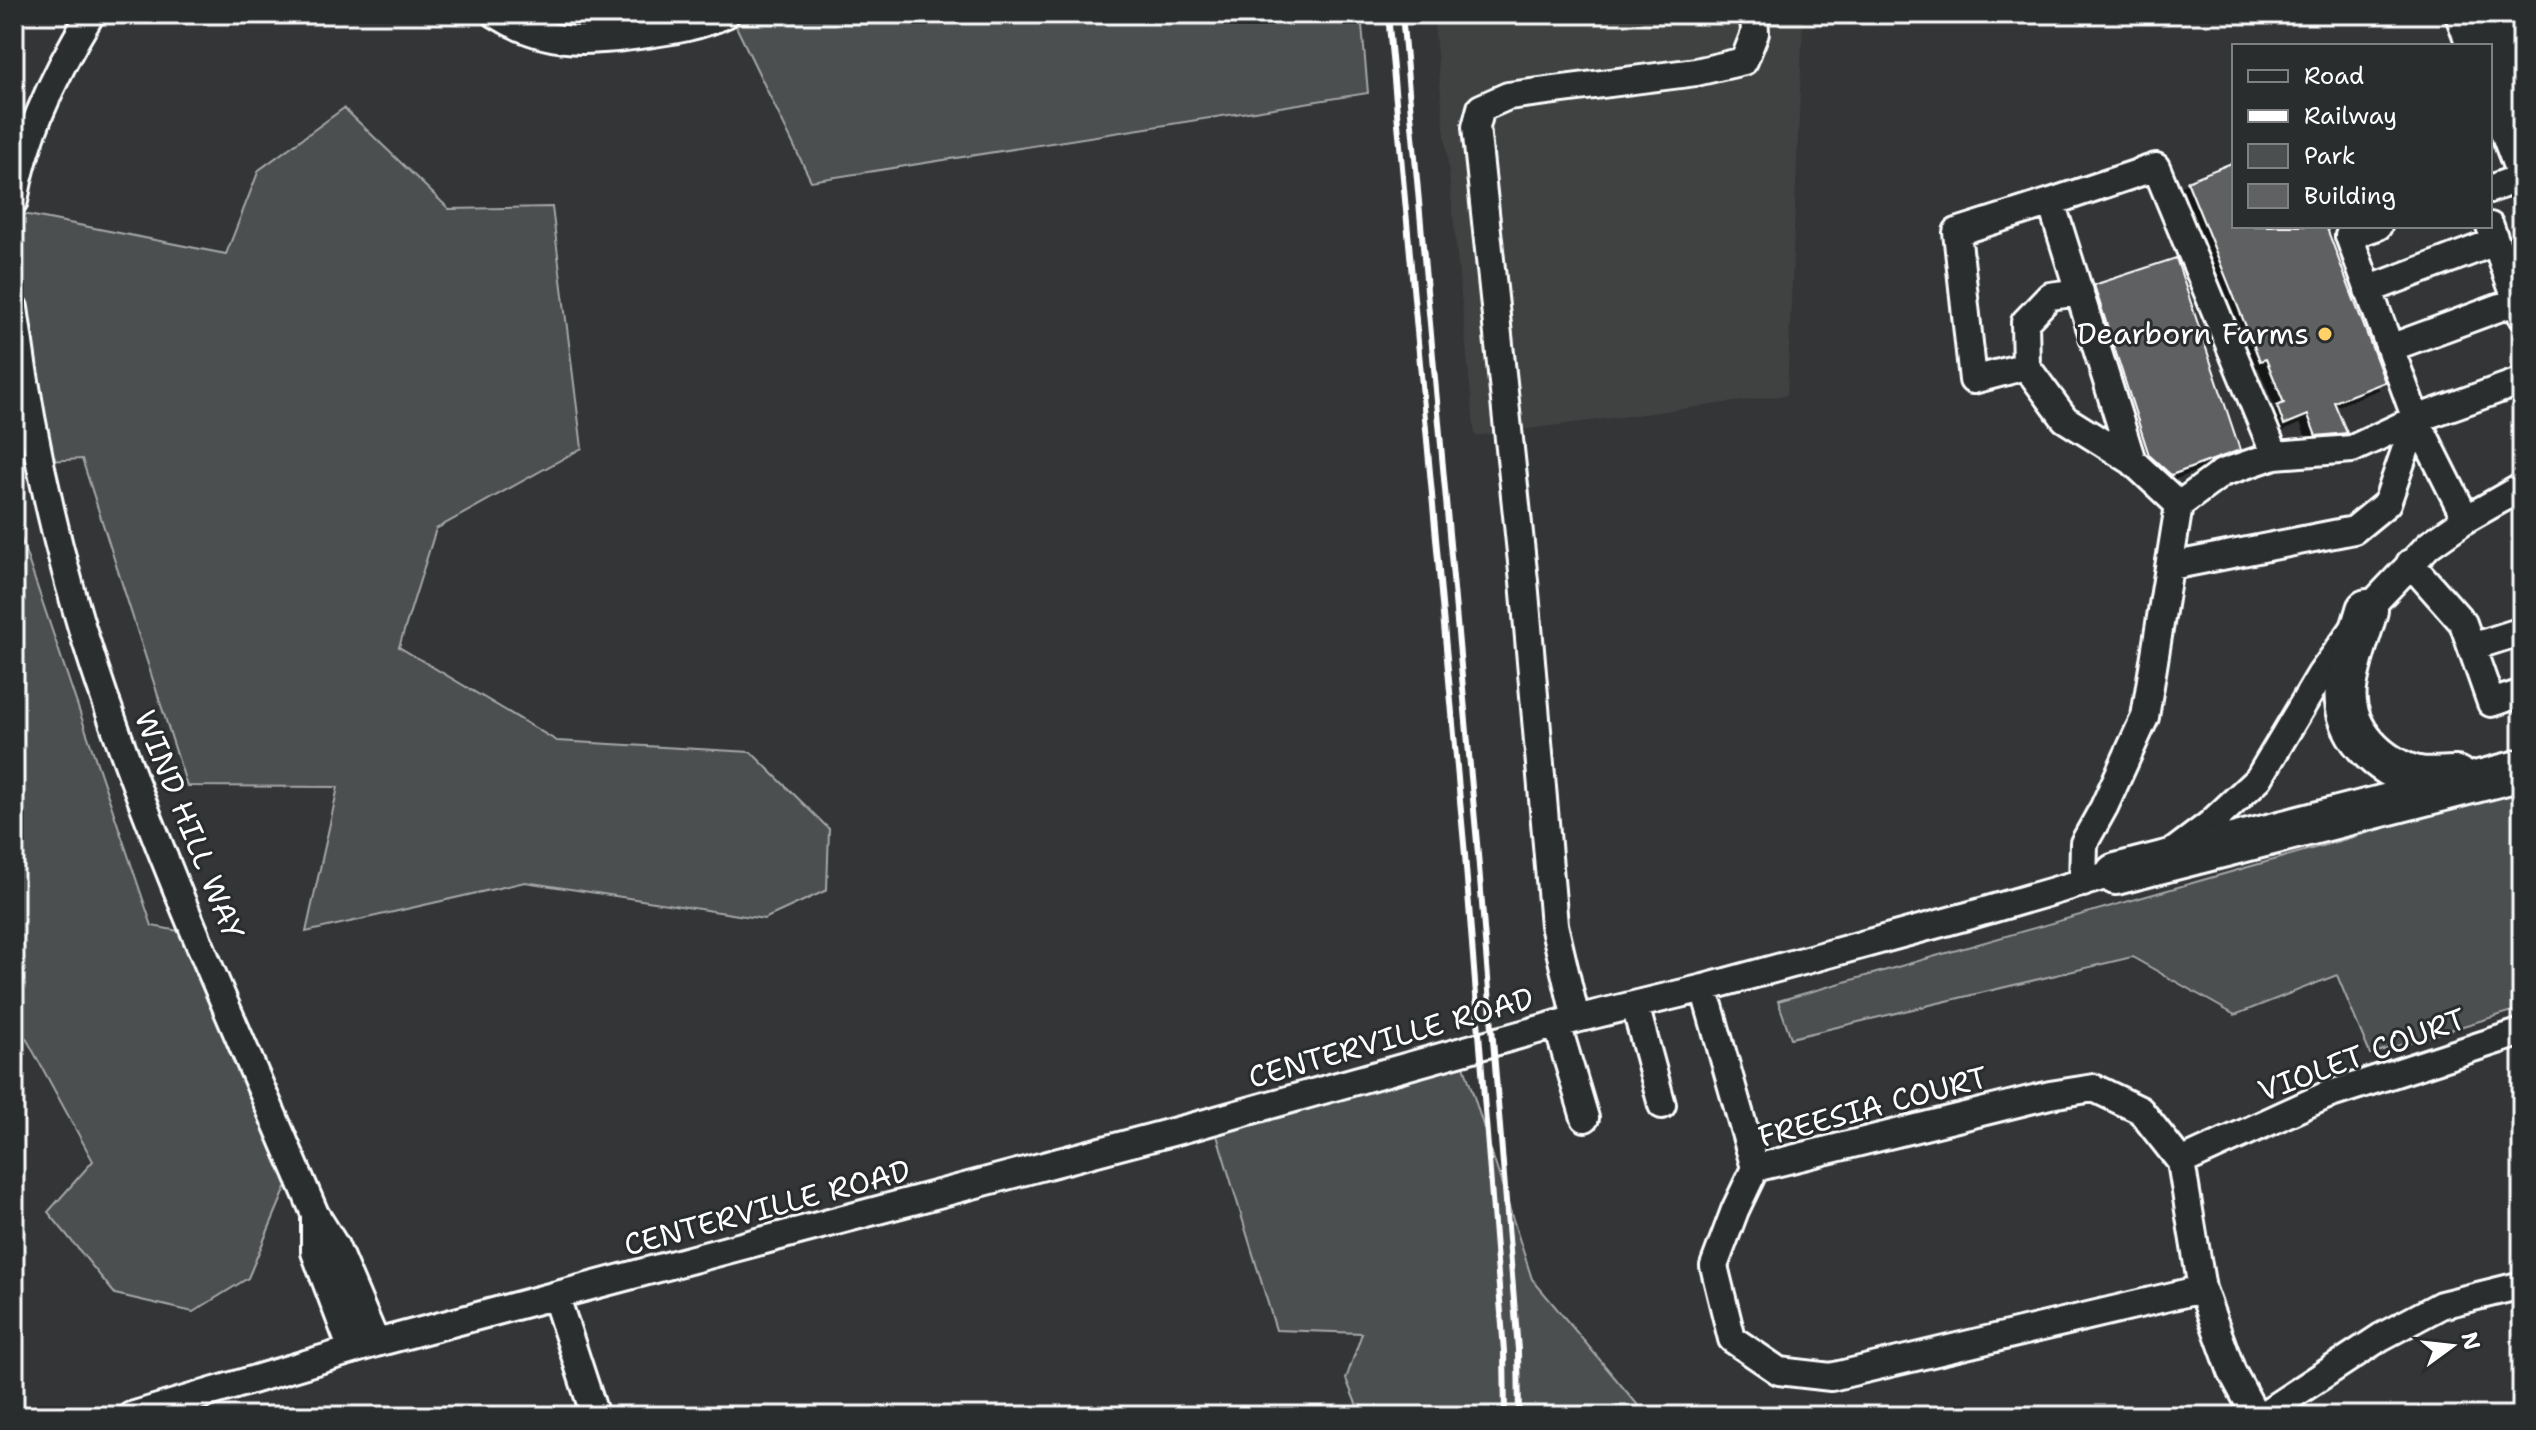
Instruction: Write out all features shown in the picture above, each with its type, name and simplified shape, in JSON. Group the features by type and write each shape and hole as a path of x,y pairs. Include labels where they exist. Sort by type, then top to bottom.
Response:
{"highway":[{"path":"2466,14 2477,44"},
{"path":"2498,14 2522,76"},
{"path":"2492,81 2522,160"},
{"path":"2367,610 2346,695 2348,712 2356,731 2372,753 2390,766 2420,777 2509,774"},
{"path":"2100,878 2509,774"}],"street":[{"path":"14,201 22,133 91,14"},
{"path":"496,14 521,28 547,37 593,41 683,28 726,14"},
{"path":"1585,1118 1567,1022 1554,925 1524,581 1476,127 1481,108 1508,96 1696,72 1744,61 1755,33 1754,14"},
{"path":"2026,366 1973,380 1957,232 2156,167 2275,455"},
{"path":"2492,188 2522,177"},
{"path":"2051,202 2132,461"},
{"path":"2372,228 2349,236 2416,419 2466,519"},
{"path":"2368,290 2492,234 2519,309 2390,348"},
{"path":"2080,292 2050,296 2025,322 2026,366 2065,419 2132,461 2179,505"},
{"name":"WIND HILL WAY","path":"14,308 40,461 62,557 94,666 141,799 315,1214 335,1246 364,1347"},
{"path":"2100,878 2084,843 2145,717 2179,505 2222,473 2275,455 2352,449 2416,419 2522,381"},
{"path":"2171,566 2354,530 2387,503 2416,419"},
{"name":"CENTERVILLE ROAD","path":"134,1416 364,1347 1180,1130 1567,1022 1704,988 2100,878 2168,855 2210,824 2259,778 2321,674 2367,610 2410,563 2429,545 2466,519 2522,487"},
{"path":"2410,563 2463,623 2491,703 2522,693"},
{"path":"2472,647 2522,631"},
{"path":"1704,988 1755,1168"},
{"path":"1635,1005 1662,1105"},
{"name":"VIOLET COURT","path":"2181,1162 2325,1096 2522,1032"},
{"name":"FREESIA COURT","path":"2202,1289 1831,1377 1779,1371 1732,1339 1714,1266 1755,1168 2050,1095 2094,1088 2140,1110 2181,1162 2202,1289 2232,1372 2259,1416"},
{"path":"2259,1416 2381,1337 2441,1305 2522,1285"},
{"path":"556,1297 595,1416"}],"shaded area":[{"path":"1433,14 1848,14 1803,21 1787,395 1475,436"}],"green space":[{"path":"730,14 1361,14 1368,93 811,181"},
{"path":"344,108 449,209 552,207 582,448 436,529 399,647 557,741 751,752 829,829 827,890 764,919 525,882 306,932 338,787 187,786 82,459 14,463 14,266 18,213 226,254 259,170"},
{"path":"14,518 152,926 194,934 291,1176 248,1278 193,1312 115,1294 48,1212 93,1161 26,1038 14,1043"},
{"path":"2522,789 2522,995 2513,1011 2370,1054 2337,975 2235,1015 2132,957 1791,1038 1778,1001"},
{"path":"1461,1056 1532,1279 1647,1416 1361,1416 1346,1379 1362,1333 1276,1330 1213,1122"}],"building":[{"path":"2232,163 2232,228 2327,228 2385,382 2334,402 2347,433 2316,436 2308,415 2284,425 2277,406 2284,403 2266,359 2260,361 2187,181"},
{"path":"2176,258 2240,450 2171,475 2149,455 2094,285"}],"railway":[{"path":"1388,14 1465,855 1504,1351 1505,1416"},
{"path":"1402,14 1478,854 1518,1350 1519,1416"}],"place":[{"name":"Dearborn Farms","path":"2325,334"}]}
